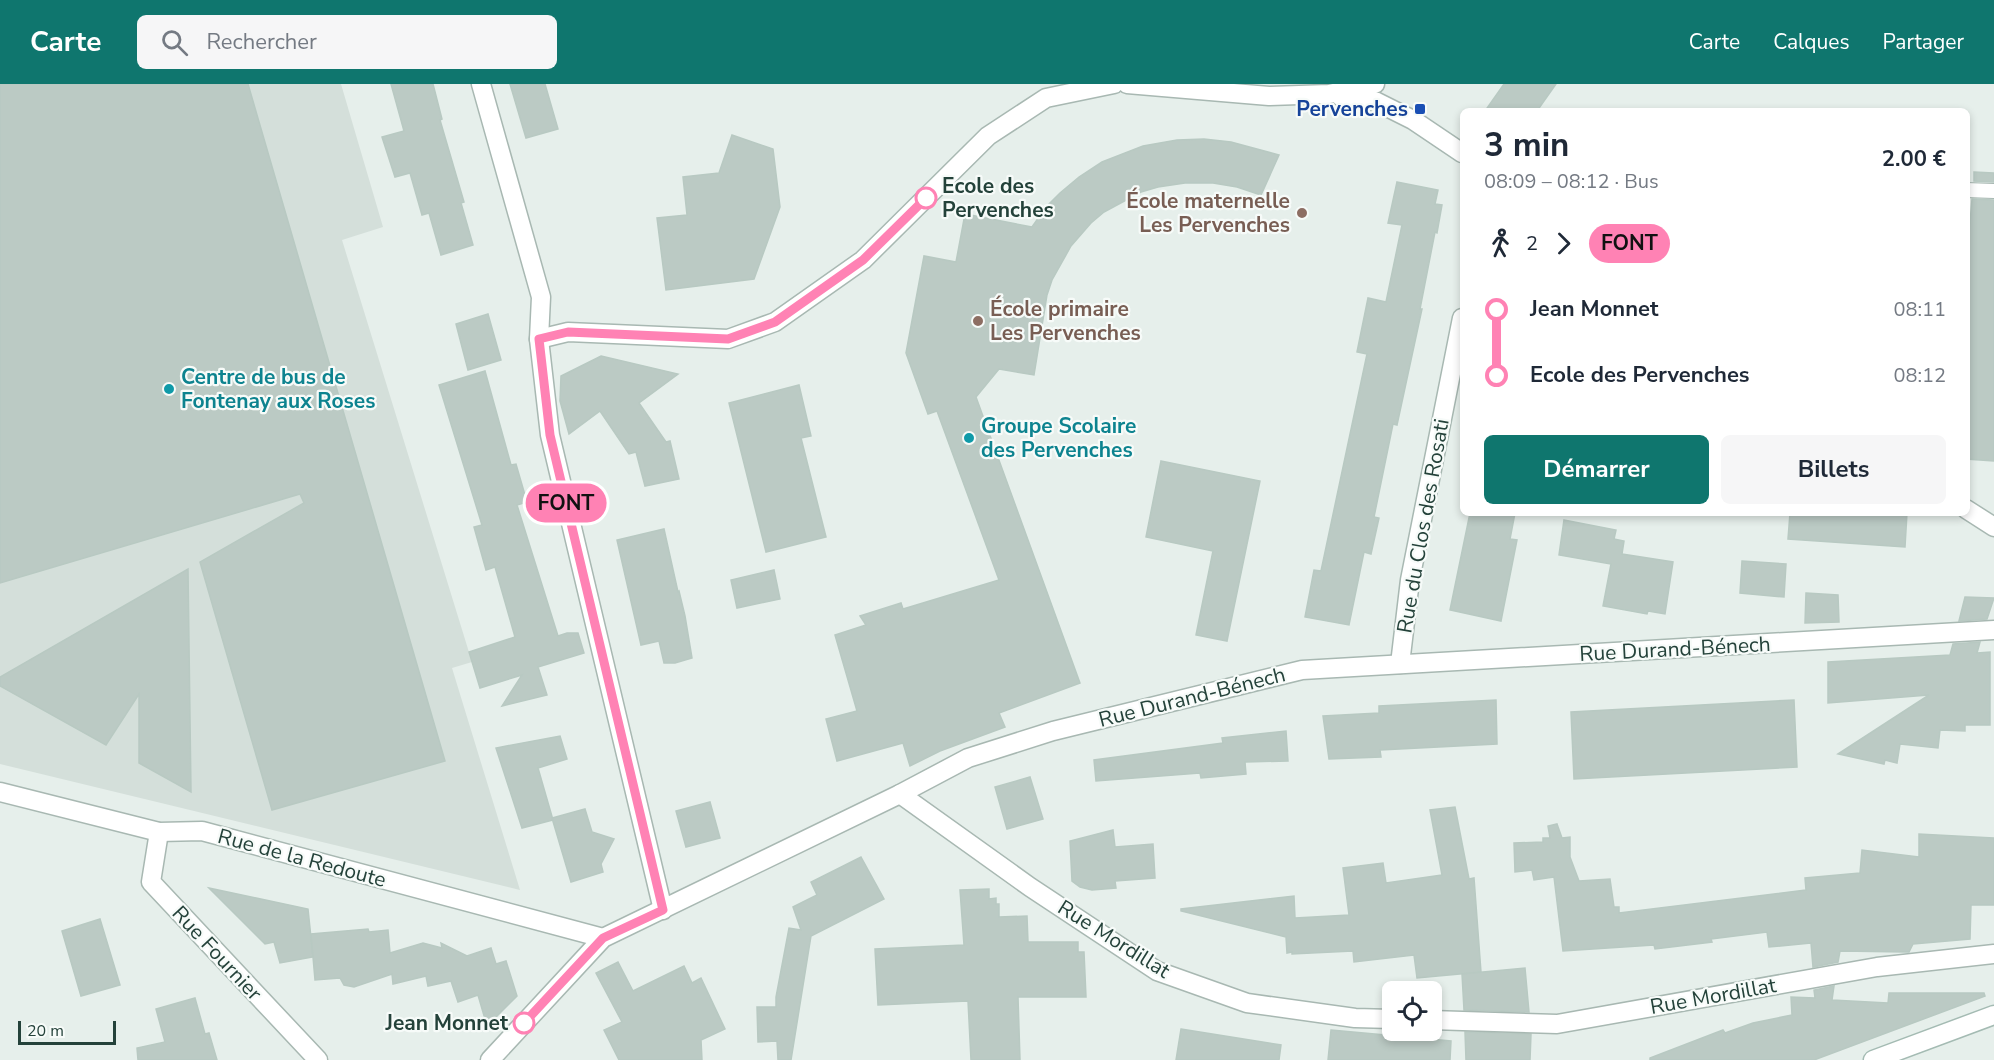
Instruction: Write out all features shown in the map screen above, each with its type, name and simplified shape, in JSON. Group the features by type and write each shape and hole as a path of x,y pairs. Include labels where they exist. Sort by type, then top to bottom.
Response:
{"street":[{"path":"481,84 541,297 539,339 550,435 663,910"},
{"path":"539,339 568,332 728,339 775,322 863,260 988,136 1046,98 1114,84"},
{"path":"1127,84 1269,96 1375,84"},
{"path":"1328,89 1377,102 1413,120 1460,152"},
{"name":"Rue du Clos des Rosati","path":"1400,664 1410,580 1460,328"},
{"path":"1970,512 1994,527"},
{"name":"Rue Durand-Bénech","path":"490,1060 603,938 900,794 968,758 1053,731 1302,670 1994,630"},
{"name":"Rue de la Redoute","path":"0,792 159,832 202,831 603,938"},
{"name":"Rue Mordillat","path":"900,794 1030,887 1157,971 1247,1003 1355,1018 1382,1019"},
{"name":"Rue Fournier","path":"159,832 151,882 318,1060"},
{"name":"Rue Mordillat","path":"1442,1020 1557,1024 1876,967 1994,954"},
{"path":"1873,1060 1994,1015"}],"lane":[{"path":"1970,190 1994,191"}],"shaded area":[{"name":"Centre de bus de Fontenay aux Roses","path":"0,84 341,84 383,227 342,240 472,662 452,668 520,890 0,764"}],"building":[{"name":"Centre de bus de Fontenay aux Roses","path":"0,84 248,84 445,761 272,810 200,562 304,503 300,494 0,583"},
{"path":"391,84 433,84 442,119 440,120 464,202 461,203 473,245 441,255 429,213 422,215 410,173 395,177 382,137 404,131"},
{"path":"510,84 545,84 558,129 526,138"},
{"path":"1504,84 1556,84 1539,108 1487,108"},
{"path":"732,135 773,149 780,207 754,279 666,290 657,218 687,215 683,177 719,173"},
{"name":"Groupe Scolaire des Pervenches","path":"1204,139 1231,142 1279,155 1261,195 1237,187 1213,183 1185,183 1141,192 1104,212 1071,246 1052,280 1047,295 1034,375 999,369 976,397 1080,683 999,713 1005,727 940,751 910,766 903,743 837,761 826,719 857,711 835,635 866,625 860,616 901,603 903,609 999,580 937,411 928,414 906,353 924,256 956,262 965,214 1032,227 1046,207 1060,193 1102,162 1143,146 1177,140"},
{"path":"1974,172 1994,173 1994,182 1974,181"},
{"path":"1397,182 1438,190 1435,204 1442,205 1397,425 1393,424 1374,517 1379,518 1371,554 1364,552 1349,625 1305,617 1314,570 1321,571 1367,354 1357,352 1368,298 1386,302 1402,225 1388,223"},
{"path":"1972,199 1994,200 1994,461 1970,459 1970,223"},
{"path":"488,314 501,360 468,370 456,324"},
{"path":"601,356 678,374 639,403 666,442 670,441 679,479 645,486 636,452 629,454 600,411 569,434 560,401 561,376"},
{"path":"485,371 511,465 516,464 527,502 517,505 558,636 578,633 584,653 538,667 547,695 502,706 522,675 480,688 469,652 515,637 495,567 486,570 474,527 482,525 439,385"},
{"path":"799,385 811,436 801,438 826,537 766,552 729,403"},
{"path":"1161,461 1260,481 1227,641 1196,635 1213,551 1146,537"},
{"path":"1469,516 1514,516 1510,539 1517,540 1501,621 1450,610"},
{"path":"1790,516 1907,516 1905,547 1788,539"},
{"path":"1564,520 1616,530 1614,539 1624,541 1622,554 1673,562 1665,614 1648,611 1647,614 1603,606 1611,564 1559,555"},
{"path":"664,529 685,616 692,658 675,663 664,663 659,641 641,645 617,540"},
{"path":"1742,561 1786,564 1784,597 1740,593"},
{"path":"188,569 191,792 139,763 139,694 106,745 0,686 0,677"},
{"path":"774,570 780,599 737,608 731,580"},
{"path":"1806,593 1838,595 1839,622 1805,623"},
{"path":"1965,597 1994,598 1987,619 1959,621"},
{"path":"1980,642 1977,653 1990,652 1990,725 1965,725 1965,731 1940,730 1938,748 1900,744 1897,763 1885,760 1884,764 1838,754 1929,695 1828,703 1828,662 1950,655 1953,644"},
{"path":"1496,700 1497,744 1380,750 1381,757 1329,759 1323,716 1379,713 1379,706"},
{"path":"1794,700 1797,767 1574,779 1571,712"},
{"path":"1286,731 1288,761 1245,762 1246,774 1201,778 1200,773 1096,781 1094,760 1223,743 1222,738"},
{"path":"560,736 567,759 538,768 553,820 522,828 496,748"},
{"path":"1030,777 1043,819 1007,829 995,787"},
{"path":"710,802 720,838 686,847 676,811"},
{"path":"1455,807 1469,879 1474,878 1481,972 1417,978 1414,955 1354,962 1353,951 1287,953 1286,937 1181,911 1181,909 1294,896 1295,918 1349,915 1343,868 1383,863 1386,883 1442,875 1430,810"},
{"path":"585,809 592,832 614,839 601,864 603,872 571,882 552,818"},
{"path":"1557,824 1562,838 1570,837 1570,857 1579,881 1610,879 1614,907 1619,907 1619,913 1806,890 1805,878 1860,873 1862,850 1919,857 1919,834 1994,838 1994,905 1971,905 1970,939 1913,944 1909,952 1840,951 1838,962 1813,967 1811,943 1769,947 1767,932 1655,949 1654,945 1563,951 1554,877 1534,880 1532,870 1515,872 1514,843 1543,842 1543,838 1550,838 1548,826"},
{"path":"1113,830 1115,847 1153,844 1155,878 1115,881 1116,888 1092,890 1080,887 1072,881 1070,841"},
{"path":"861,857 884,899 811,936 791,1060 778,1060 777,1041 758,1042 757,1007 776,1007 789,928 801,930 793,907 817,895 811,882"},
{"path":"209,888 308,909 313,957 280,963 274,942 265,944"},
{"path":"989,889 989,899 996,898 996,904 999,904 999,917 1027,916 1028,942 1078,942 1078,952 1084,952 1086,997 1018,997 1020,1060 971,1060 968,1001 878,1005 875,949 964,945 960,890"},
{"path":"100,919 120,985 81,996 62,931"},
{"path":"368,929 369,932 388,930 390,953 423,943 442,948 441,943 467,956 491,948 496,964 506,961 517,996 487,1026 478,995 458,1002 451,981 428,986 426,976 393,984 392,974 354,987 344,985 340,978 315,980 311,934"},
{"path":"618,962 633,991 684,966 692,983 701,978 725,1029 701,1040 702,1060 619,1060 604,1030 622,1022 596,973"},
{"path":"1525,968 1529,1012 1464,1010 1462,974"},
{"path":"1834,986 1832,1000 1888,1003 1889,993 1984,993 1985,996 1814,1060 1650,1060 1650,1058 1723,1030 1725,1033 1753,1023 1792,1015 1791,997 1815,998 1814,990"},
{"path":"195,998 205,1034 209,1033 217,1060 138,1060 137,1048 165,1042 156,1009"},
{"path":"1181,1029 1281,1045 1279,1060 1176,1060"},
{"path":"1331,1030 1382,1035 1382,1041 1451,1041 1450,1060 1328,1060"},
{"path":"1465,1032 1531,1034 1530,1060 1466,1060"}],"bus line":[{"name":"FONT","path":"524,1023 603,938 663,910 550,435 539,339 568,332 728,339 775,322 863,260 926,198"}],"place":[{"name":"Pervenches","path":"1420,109"},
{"name":"Ecole des Pervenches","path":"926,198"},
{"name":"École maternelle Les Pervenches","path":"1302,213"},
{"name":"École primaire Les Pervenches","path":"978,321"},
{"name":"Centre de bus de Fontenay aux Roses","path":"169,389"},
{"name":"Groupe Scolaire des Pervenches","path":"969,438"},
{"name":"Jean Monnet","path":"524,1023"}]}
